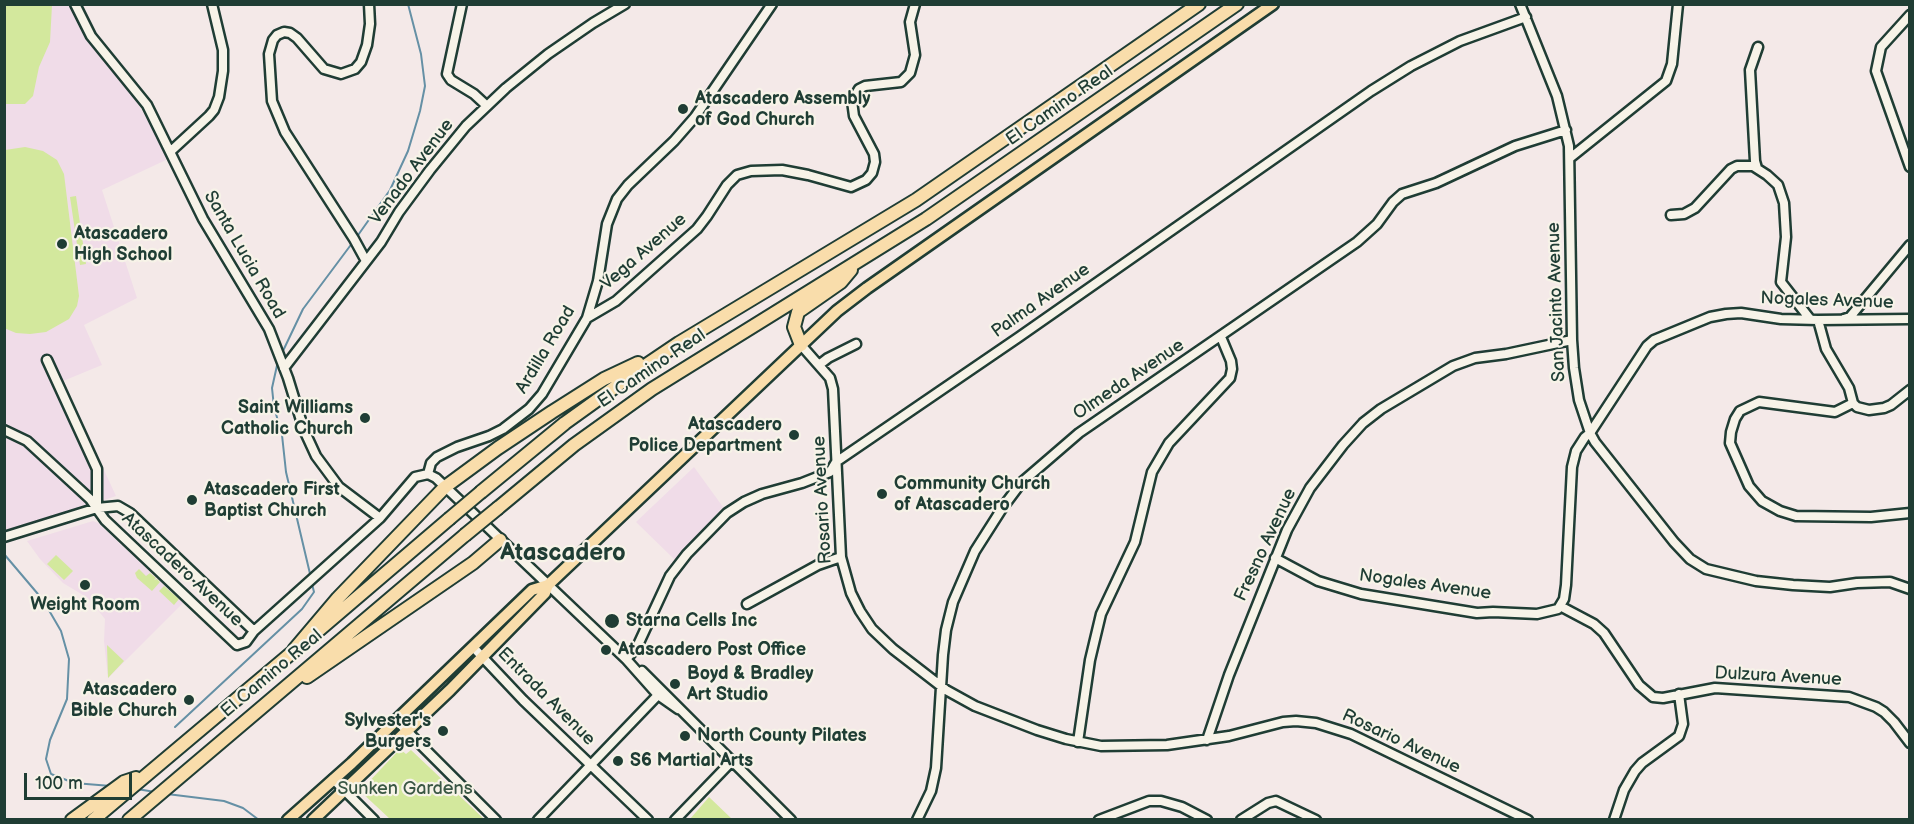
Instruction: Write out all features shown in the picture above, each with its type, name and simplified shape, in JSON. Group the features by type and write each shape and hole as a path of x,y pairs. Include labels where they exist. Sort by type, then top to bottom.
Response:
{"highway":[{"name":"El Camino Real","path":"93,819 128,786 146,775 481,492 604,394 679,343 916,200 1199,4"},
{"name":"El Camino Real","path":"129,819 574,445 652,389 720,345 856,263 991,176 1237,4"},
{"path":"801,345 794,327 798,312 841,282 856,263"},
{"path":"294,650 338,598 445,487 525,430 604,379 679,343"},
{"path":"254,713 437,588 500,540"},
{"path":"72,819 111,792 128,786"}],"main road":[{"path":"313,819 408,732 545,593 548,585 801,345 867,288 1273,4"},
{"path":"288,819 532,590 548,585"}],"street":[{"name":"Santa Lucia Road","path":"75,4 91,36 147,105 200,213 268,329 284,368 304,430 322,466 347,495 380,518"},
{"path":"171,151 209,116 217,105 223,71 223,50 212,4"},
{"path":"366,261 285,132 272,101 269,54 277,35 284,32 290,33 324,69 341,74 355,69 361,62 367,45 370,24 369,4"},
{"path":"462,4 447,74 451,80 474,94 487,106"},
{"name":"Venado Avenue","path":"284,368 366,261 430,170 466,126 506,88 548,54 625,4"},
{"name":"Ardilla Road","path":"254,631 380,518 415,477 428,474 431,463 437,457 496,432 513,423 529,410 548,385 587,318 598,281 607,224 617,199 623,190 674,141 695,117 772,4"},
{"name":"Vega Avenue","path":"587,318 615,301 697,229 727,185 737,175 751,171 782,170 851,187 866,180 872,173 874,154 854,116 852,101 859,89 865,86 901,82 910,73 915,56 910,22 915,4"},
{"name":"San Jacinto Avenue","path":"1520,4 1557,96 1566,130 1570,158 1572,340 1579,400 1590,433 1615,469 1674,542 1690,559 1706,569 1756,581 1793,585 1830,587 1890,582 1910,589"},
{"path":"1570,158 1666,81 1672,64 1678,4"},
{"path":"1910,15 1881,47 1876,71 1910,167"},
{"name":"Palma Avenue","path":"627,659 637,647 670,576 687,554 728,513 762,494 802,483 830,472 836,462 1371,91 1436,52 1526,17"},
{"path":"1757,168 1750,70 1758,47"},
{"name":"Olmeda Avenue","path":"917,819 931,791 936,768 940,685 946,630 953,602 975,551 1021,483 1079,433 1357,242 1377,224 1402,194 1436,183 1515,146 1566,130"},
{"path":"1671,215 1683,214 1695,208 1731,169 1750,166 1757,168 1778,185 1784,203 1786,237 1781,282 1814,320 1826,349 1849,388 1853,404 1869,410 1884,408 1910,390"},
{"path":"1841,320 1850,317 1910,245"},
{"name":"Nogales Avenue","path":"1275,558 1318,581 1361,594 1477,613 1545,614 1558,609 1566,585 1573,459 1580,444 1590,433 1636,361 1654,340 1710,316 1725,314 1741,313 1781,319 1814,320 1910,319"},
{"path":"1078,742 1090,660 1101,614 1135,542 1152,472 1169,443 1230,378 1231,361 1221,337"},
{"name":"Fresno Avenue","path":"1207,740 1228,675 1296,512 1326,465 1364,423 1381,409 1453,366 1475,358 1572,340"},
{"path":"819,365 856,344"},
{"name":"Rosario Avenue","path":"801,345 830,378 833,389 841,557 851,593 872,629 893,649 940,685 975,706 1037,730 1101,746 1167,745 1207,740 1283,722 1316,723 1352,734 1528,819"},
{"path":"47,360 97,469 97,508"},
{"path":"1853,404 1831,412 1759,402 1740,411 1731,432 1732,448 1749,486 1762,501 1780,511 1796,516 1871,517 1910,513"},
{"path":"4,430 27,441 97,508"},
{"path":"428,474 436,478 636,668 661,688 678,709"},
{"name":"Atascadero Avenue","path":"4,537 97,508 118,506 130,513 254,631 246,642 237,645 105,520 97,508"},
{"path":"747,604 818,566 841,557"},
{"name":"Dulzura Avenue","path":"1560,606 1594,624 1604,633 1639,685 1646,693 1658,698 1715,688 1849,697 1884,712 1910,744"},
{"name":"Entrada Avenue","path":"473,647 523,700 648,819"},
{"path":"636,668 639,675 658,695 678,709 791,819"},
{"path":"1614,819 1624,790 1635,771 1642,763 1679,736 1683,724 1679,693"},
{"path":"538,819 658,695"},
{"path":"396,720 496,819"},
{"path":"675,819 732,761"},
{"path":"333,779 374,819"},
{"path":"1099,819 1149,801 1161,801 1182,807 1207,819"},
{"path":"1241,819 1268,803 1276,801 1316,819"}],"shaded area":[{"name":"Atascadero High School","path":"4,5 70,5 89,42 126,85 168,159 102,190 137,298 84,325 102,365 63,381 116,496 5,533"},
{"path":"694,467 723,507 675,560 636,522"},
{"path":"93,521 98,523 183,603 108,678 104,641 105,619 88,598 63,583 40,559 27,541"}],"green space":[{"path":"4,5 52,5 50,42 39,67 33,96 25,104 5,104"},
{"path":"25,147 43,151 57,160 64,174 79,296 77,306 69,319 46,332 30,334 16,333 4,328 5,150"},
{"path":"76,196 86,264 80,265 70,197"},
{"path":"56,555 73,571 64,580 47,564"},
{"path":"139,569 146,576 150,573 156,578 154,580 157,579 160,582 152,591 137,578 135,573"},
{"path":"164,586 179,599 174,605 159,591"},
{"path":"107,645 124,661 108,678"},
{"name":"Sunken Gardens","path":"400,749 406,754 411,750 484,819 390,819 360,791"},
{"path":"709,797 732,819 690,819"}],"waterway":[{"path":"356,238 390,190 408,151 420,111 425,86 421,54 408,4"},
{"path":"282,353 303,309 353,242"},
{"path":"278,361 272,388 274,407 282,435 286,472 311,578"},
{"path":"4,554 43,600 61,631 69,659 67,699 50,740 46,759 51,774 74,783 111,786"},
{"path":"175,727 302,609 314,592 312,584"},
{"path":"137,789 155,792"},
{"path":"167,794 224,801 243,808 259,820"}],"place":[{"name":"Atascadero Assembly of God Church","path":"683,109"},
{"name":"Atascadero High School","path":"62,244"},
{"name":"Saint Williams Catholic Church","path":"365,418"},
{"name":"Atascadero Police Department","path":"794,435"},
{"name":"Community Church of Atascadero","path":"882,494"},
{"name":"Atascadero First Baptist Church","path":"192,500"},
{"name":"Weight Room","path":"85,585"},
{"name":"Starna Cells Inc","path":"612,621"},
{"name":"Atascadero Post Office","path":"606,650"},
{"name":"Boyd & Bradley Art Studio","path":"675,684"},
{"name":"Atascadero Bible Church","path":"189,700"},
{"name":"Sylvester's Burgers","path":"443,731"},
{"name":"North County Pilates","path":"685,736"},
{"name":"S6 Martial Arts","path":"618,761"}],"district":[{"name":"Atascadero","path":"563,554"}]}
